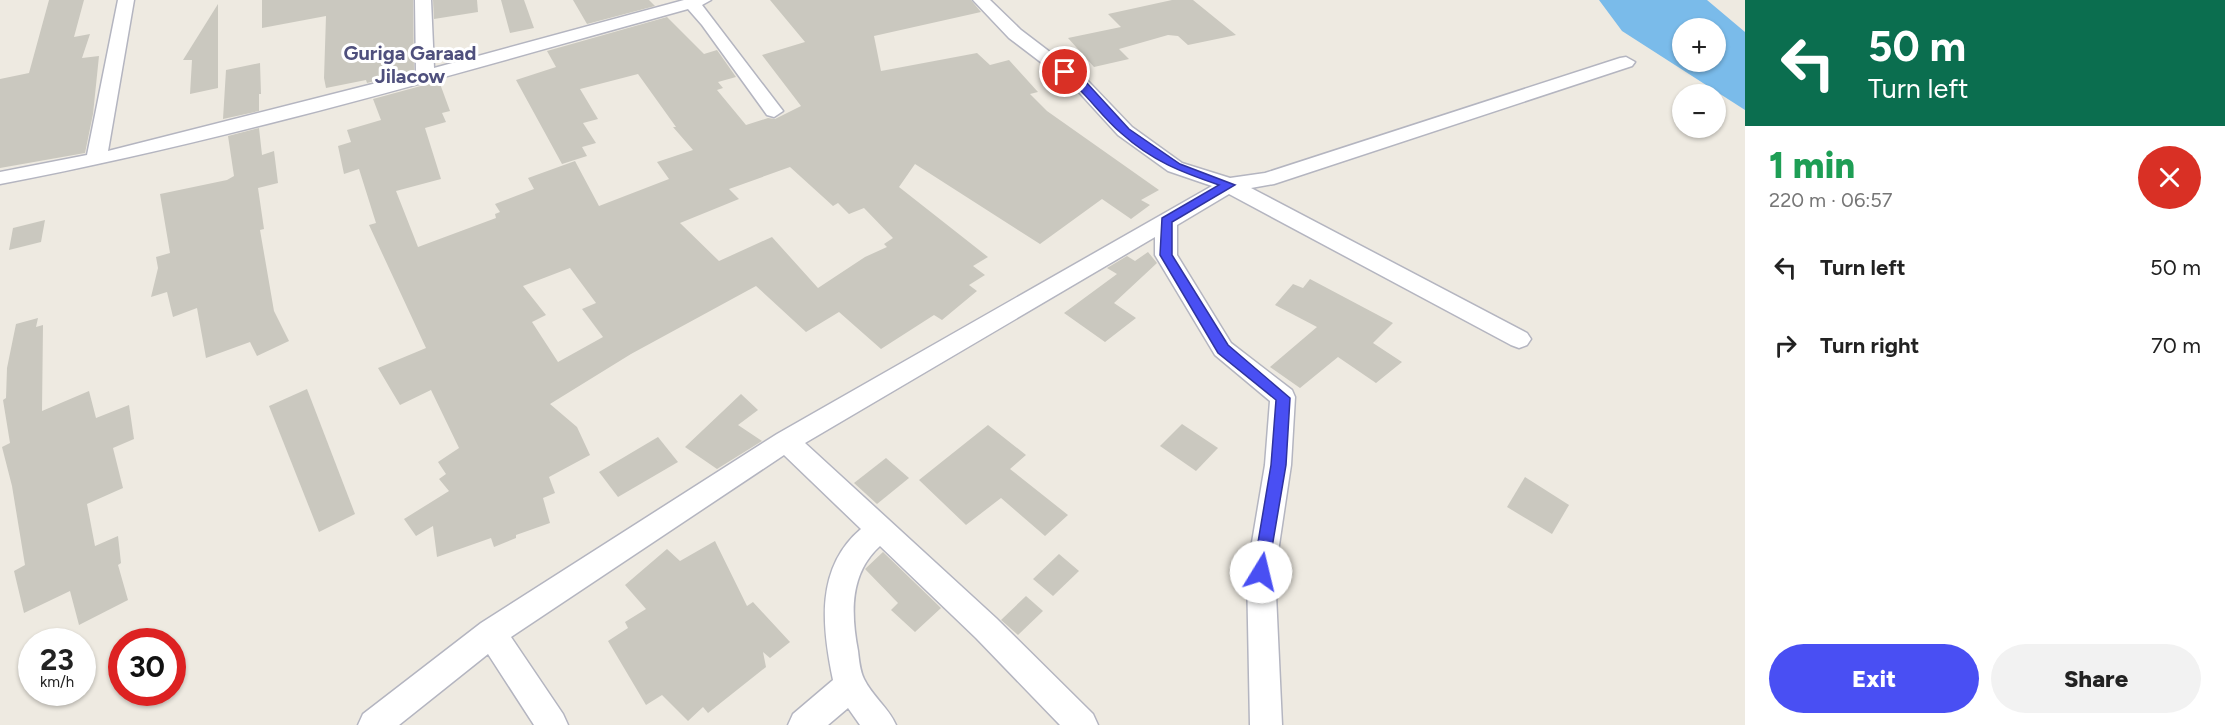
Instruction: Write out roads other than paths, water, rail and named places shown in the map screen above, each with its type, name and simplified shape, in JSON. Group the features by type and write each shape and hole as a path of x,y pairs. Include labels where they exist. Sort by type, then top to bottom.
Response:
{"street":[{"path":"96,160 126,0"},
{"path":"423,0 425,76"},
{"path":"981,0 1016,34 1082,85 1125,131 1176,167 1229,185 1519,339"},
{"path":"0,178 96,160 425,76 697,2 708,21 774,111"},
{"path":"375,725 490,633 786,441 1229,185 1267,179 1626,62"},
{"path":"1166,220 1166,255 1223,349 1283,398 1278,465 1261,572 1266,725"},
{"path":"786,441 986,628 1082,725"},
{"path":"879,530 865,540 845,572 837,604 840,642 850,686 880,725"},
{"path":"490,633 552,725"},
{"path":"804,725 850,686"}],"water":[{"path":"1599,0 1707,0 1745,32 1745,110 1726,98 1726,84 1705,84 1686,72 1726,72 1726,18 1672,18 1672,63 1622,31"}],"district":[{"name":"Guriga Garaad Jilacow","path":"410,64"}]}
